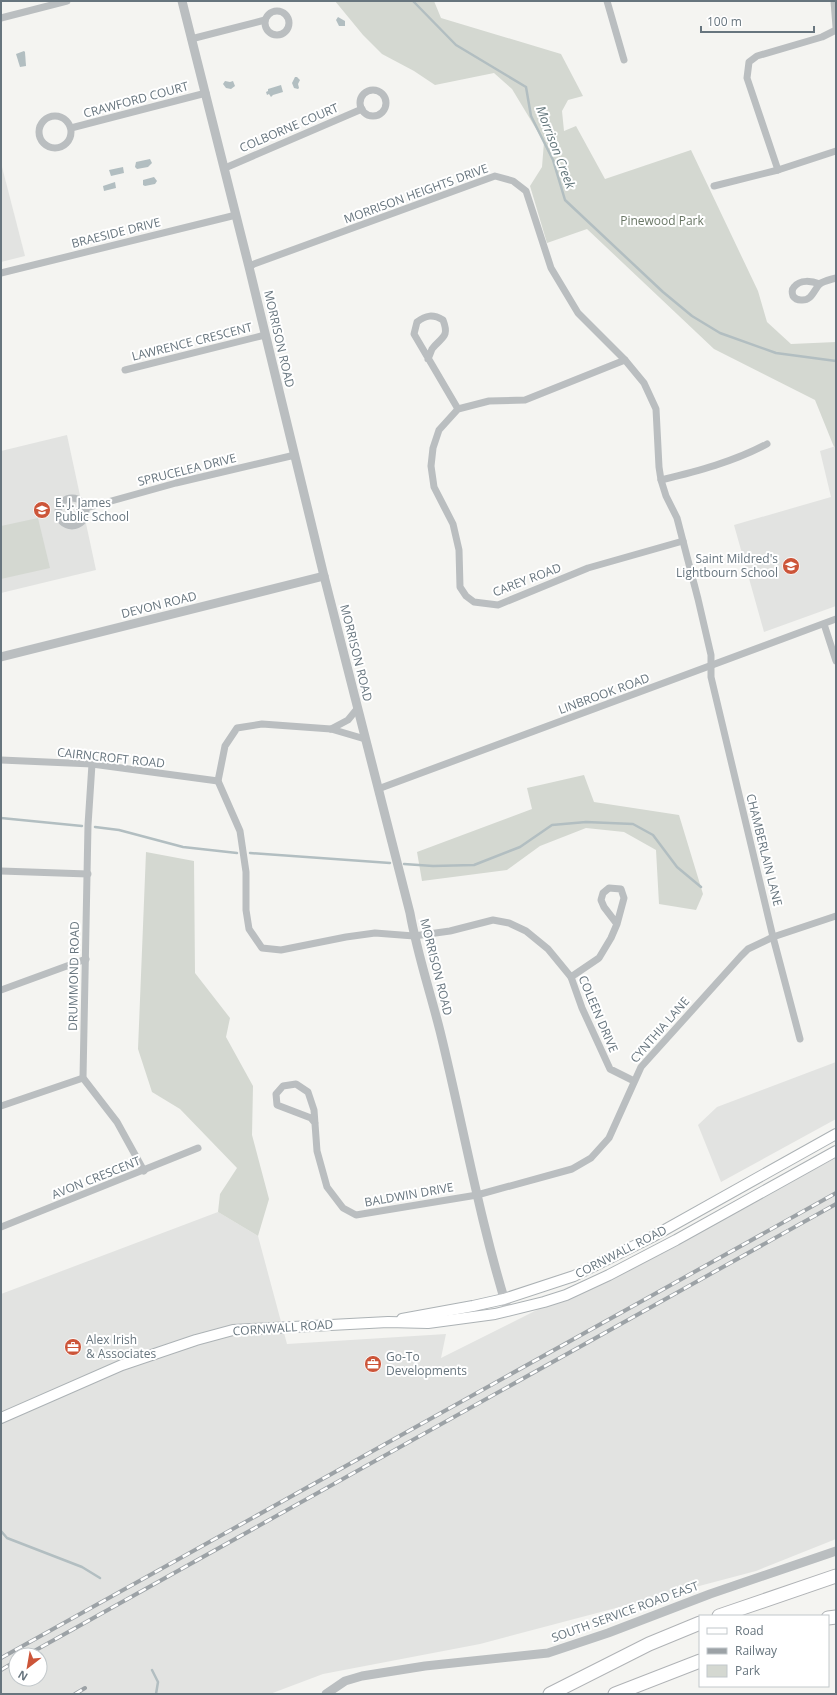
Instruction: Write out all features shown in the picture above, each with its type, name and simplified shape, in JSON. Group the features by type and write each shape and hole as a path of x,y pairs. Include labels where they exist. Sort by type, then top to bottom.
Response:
{"highway":[{"path":"722,1615 836,1576"},
{"path":"550,1694 649,1644 699,1623"},
{"path":"615,1694 699,1661"}],"main road":[{"name":"CORNWALL ROAD","path":"388,1322 423,1314 473,1306 574,1276 652,1237 836,1134"},
{"name":"CORNWALL ROAD","path":"1,1418 122,1365 196,1340 233,1330 388,1322 428,1323 508,1311 566,1295 609,1275 676,1240 836,1151"}],"street":[{"path":"1,18 66,1"},
{"name":"MORRISON ROAD","path":"182,1 225,168 357,709 414,936 440,1030 476,1195 508,1311"},
{"path":"607,1 624,60"},
{"path":"834,1 836,27"},
{"path":"191,39 265,20"},
{"path":"778,170 747,78 749,62 757,56 822,37 836,30"},
{"name":"CRAWFORD COURT","path":"71,128 206,93"},
{"name":"COLBORNE COURT","path":"225,168 362,110"},
{"name":"CRAWFORD COURT","path":"57,115 68,122 71,128 71,135 68,141 64,146 57,148 44,144 39,132 40,125 44,120 50,116 57,115"},
{"path":"714,186 778,170 836,152"},
{"name":"MORRISON HEIGHTS DRIVE","path":"249,267 258,262 495,176 513,182 526,191 551,268 578,313 625,360 644,383 656,409 661,480 666,496 677,518 712,655 711,666"},
{"name":"BRAESIDE DRIVE","path":"1,273 236,215"},
{"path":"820,284 836,278"},
{"path":"428,359 432,349 444,338 446,332 443,320 437,316 430,315 417,322 414,334 428,359 458,409 489,401 525,400 625,360"},
{"name":"LAWRENCE CRESCENT","path":"125,370 265,335"},
{"name":"CAREY ROAD","path":"458,409 439,430 433,448 431,466 434,488 453,524 459,550 460,587 466,596 474,602 498,605 588,568 682,541"},
{"path":"661,480 716,466 744,456 767,444"},
{"name":"SPRUCELEA DRIVE","path":"86,508 176,483 295,454"},
{"path":"69,498 81,501 86,508 85,519 76,526 64,524 58,514 58,510 62,502 69,498"},
{"name":"DEVON ROAD","path":"1,657 324,576"},
{"name":"LINBROOK ROAD","path":"378,789 836,619"},
{"path":"824,624 836,661"},
{"name":"CHAMBERLAIN LANE","path":"711,666 711,677 773,937 800,1039"},
{"path":"331,729 348,720 357,709"},
{"path":"218,781 225,746 237,728 262,724 331,729 365,738"},
{"name":"CAIRNCROFT ROAD","path":"1,760 92,764 218,781"},
{"name":"DRUMMOND ROAD","path":"83,1078 88,825 92,764"},
{"name":"COLEEN DRIVE","path":"218,781 240,831 246,872 246,910 249,929 262,948 281,950 374,933 414,936 450,931 492,920 509,923 526,930 548,949 570,977 582,1008 610,1069 634,1081"},
{"path":"1,871 88,874"},
{"path":"570,977 599,958 611,938 617,924 624,898 621,890 609,888 602,893 601,900 604,907 617,924"},
{"name":"CYNTHIA LANE","path":"476,1195 572,1169 592,1158 609,1138 641,1067 748,949 773,937 836,916"},
{"path":"1,990 86,959"},
{"path":"1,1106 83,1078 117,1122 144,1171"},
{"name":"BALDWIN DRIVE","path":"315,1123 311,1118 277,1105 276,1094 283,1086 296,1084 308,1092 314,1110 315,1123 317,1151 327,1187 343,1208 356,1215 476,1195"},
{"name":"AVON CRESCENT","path":"1,1227 144,1171 198,1148"},
{"name":"SOUTH SERVICE ROAD EAST","path":"326,1694 345,1681 362,1676 425,1666 548,1653 608,1633 710,1594 836,1551"}],"shaded area":[{"path":"338,17 345,21 345,26 339,26 336,20"},
{"path":"24,51 26,66 20,67 16,54"},
{"path":"295,77 300,80 298,89 294,88 292,83"},
{"path":"225,81 233,81 235,86 231,89 226,88 223,84"},
{"path":"281,85 283,92 271,97 269,94 267,95 266,92 268,89"},
{"path":"150,159 152,163 148,167 137,169 135,167 136,162"},
{"path":"1,163 25,256 1,262"},
{"path":"123,167 124,173 111,176 109,170"},
{"path":"154,177 157,181 155,184 143,185 143,180"},
{"path":"115,182 116,188 104,191 103,186"},
{"name":"E. J. James Public School","path":"67,435 96,570 1,593 1,451"},
{"name":"Saint Mildred's Lightbourn School","path":"836,446 836,606 764,632 734,525 831,497 820,451"},
{"path":"836,1062 836,1119 721,1182 698,1125 717,1107"},
{"path":"836,1158 836,1539 756,1571 480,1644 323,1674 270,1694 1,1694 1,1294 218,1212 258,1236 287,1344 446,1334 441,1358"}],"green space":[{"name":"Pinewood Park","path":"335,1 434,1 441,18 561,54 583,96 568,100 562,111 564,131 576,126 605,179 691,150 758,291 767,322 791,344 836,342 836,446 834,447 815,400 714,349 587,229 547,243 530,186 542,167 544,142 512,89 494,73 435,85 414,71 382,54 363,35"},
{"path":"38,518 50,568 1,579 1,526"},
{"path":"584,775 594,802 679,815 703,894 696,910 659,904 656,850 624,832 586,828 540,846 507,870 422,881 417,852 532,809 527,788"},
{"path":"146,852 194,861 195,973 230,1018 226,1037 253,1086 252,1135 269,1199 258,1236 218,1212 220,1194 237,1168 180,1109 152,1092 138,1049"}],"waterway":[{"name":"Morrison Creek","path":"413,1 456,45 526,87 531,116 553,160 565,200 663,292 692,316 720,333 776,353 836,361"},
{"path":"1,818 82,826"},
{"path":"404,864 433,866 474,865 520,847 552,825 586,822 633,824 653,835 677,867 701,887"},
{"path":"95,827 119,830 183,847 237,853"},
{"path":"250,853 390,863"},
{"path":"1,1531 7,1538 82,1567 100,1578"},
{"path":"152,1670 158,1682 156,1694"}],"railway":[{"path":"1,1658 836,1193"},
{"path":"41,1647 836,1204"},
{"path":"1,1670 8,1666"},
{"path":"75,1694 85,1688"}],"place":[{"name":"E. J. James Public School","path":"42,510"},
{"name":"Saint Mildred's Lightbourn School","path":"791,566"},
{"name":"Alex Irish & Associates","path":"73,1347"},
{"name":"Go-To Developments","path":"373,1364"}]}
